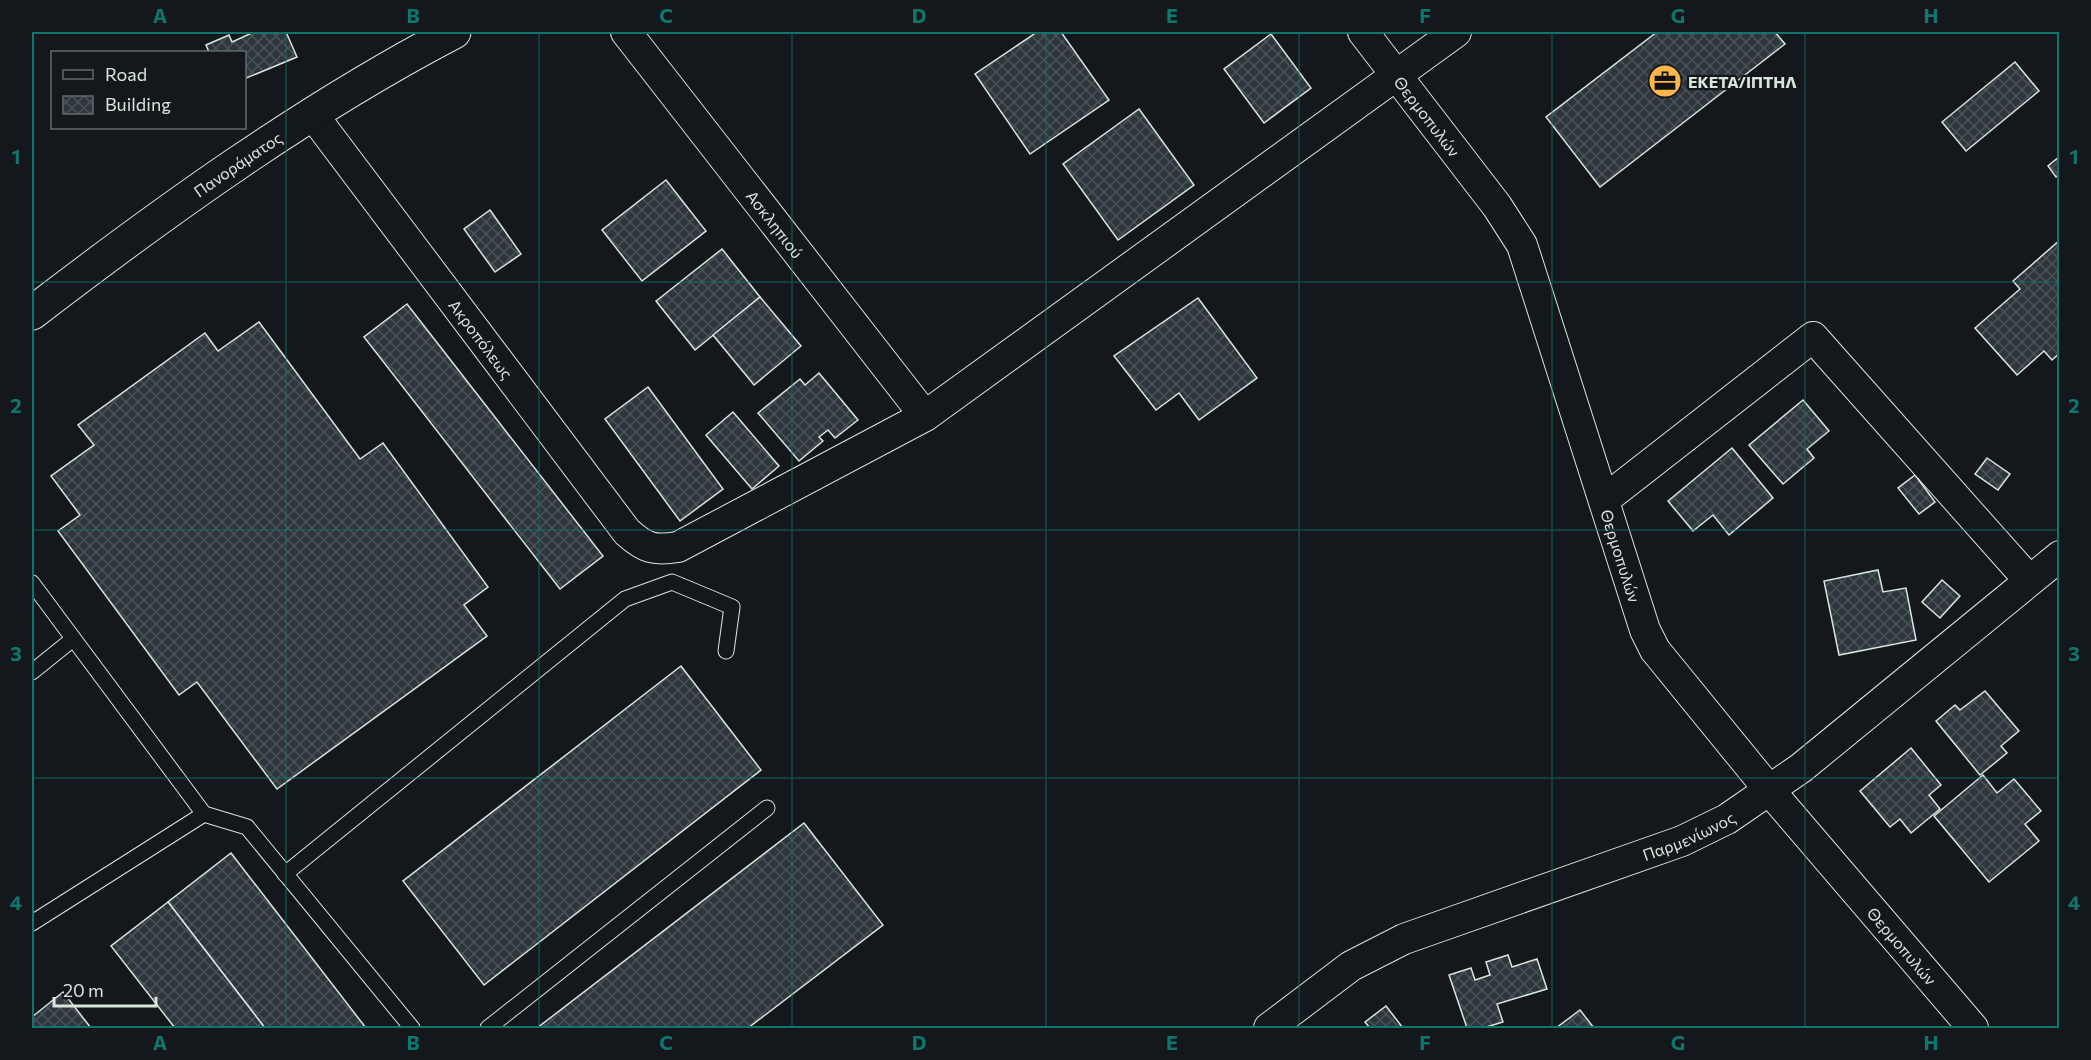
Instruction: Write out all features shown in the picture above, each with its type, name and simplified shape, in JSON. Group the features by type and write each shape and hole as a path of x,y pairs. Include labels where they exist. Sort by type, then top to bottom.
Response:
{"main road":[{"name":"Πανοράματος","path":"32,313 206,186 313,115 454,32"}],"street":[{"name":"Ασκληπιού","path":"626,32 925,416"},
{"name":"Θερμοπυλών","path":"1362,32 1497,206 1522,245 1645,630 1655,650 1770,791 1973,1029"},
{"path":"925,416 1456,32"},
{"name":"Ακροπόλεως","path":"313,115 627,532 643,546 660,550 678,547 925,416"},
{"path":"1605,500 1813,337 2029,580"},
{"name":"Παρμενίωνος","path":"1269,1029 1351,966 1383,949 1682,841 1727,819 1770,791 2060,556"}],"lane":[{"path":"285,874 625,599 672,582 732,607 726,651"},
{"path":"32,583 204,814 247,827 412,1029"},
{"path":"32,672 74,639"},
{"path":"488,1029 767,808"},
{"path":"32,923 204,814"}],"building":[{"path":"254,32 286,32 297,57 246,78 246,51 209,51 206,45 229,35 232,42"},
{"path":"1037,32 1061,32 1109,100 1030,154 975,74"},
{"name":"ΕΚΕΤΑ/ΙΠΤΗΛ","path":"1657,32 1775,32 1785,44 1600,187 1546,117"},
{"path":"1271,34 1311,88 1264,123 1224,69"},
{"path":"2015,62 2039,91 1966,151 1942,122"},
{"path":"1139,109 1194,185 1118,240 1063,164"},
{"path":"2060,156 2060,174 2056,177 2048,166"},
{"path":"666,180 706,231 642,281 602,230"},
{"path":"490,210 521,254 495,272 464,229"},
{"path":"2060,240 2060,353 2052,360 2044,351 2017,375 1975,328 2020,289 2013,281"},
{"path":"722,249 760,297 695,350 656,301"},
{"path":"760,297 801,346 754,385 713,335"},
{"path":"1198,298 1257,378 1199,420 1179,393 1156,410 1114,356"},
{"path":"407,304 603,556 560,589 364,337"},
{"path":"259,322 360,459 383,443 488,587 464,605 487,636 277,789 197,682 179,695 58,531 80,515 51,476 94,445 78,425 205,333 218,351"},
{"path":"819,373 858,420 835,438 828,430 819,437 823,441 799,461 758,413 800,379 805,385"},
{"path":"648,387 723,489 680,521 605,419"},
{"path":"1803,400 1829,431 1807,449 1814,458 1783,484 1749,445"},
{"path":"733,412 779,466 752,489 706,435"},
{"path":"1732,448 1773,498 1729,535 1713,515 1693,531 1668,501"},
{"path":"1987,458 2010,474 1998,490 1975,474"},
{"path":"1915,475 1935,502 1919,514 1898,488"},
{"path":"1878,570 1883,592 1906,588 1916,640 1839,655 1824,581"},
{"path":"1942,580 1960,596 1940,618 1922,602"},
{"path":"681,666 761,770 484,985 403,881"},
{"path":"1985,691 2019,731 2001,746 2007,753 1980,775 1936,721 1955,705 1960,710"},
{"path":"1911,748 1941,785 1929,795 1940,809 1911,833 1900,819 1890,827 1860,791"},
{"path":"1983,775 1997,793 2014,779 2041,811 2025,824 2039,841 1989,882 1934,816"},
{"path":"804,823 883,925 748,1028 537,1028"},
{"path":"231,853 366,1028 265,1028 168,902"},
{"path":"168,902 265,1028 175,1028 111,946"},
{"path":"1508,955 1512,967 1537,959 1547,989 1497,1004 1503,1022 1483,1028 1467,1028 1449,975 1471,968 1475,980 1490,975 1486,962"},
{"path":"63,992 91,1028 32,1028 32,1017"},
{"path":"1386,1006 1403,1028 1370,1028 1365,1022"},
{"path":"1580,1010 1594,1028 1556,1028"}],"place":[{"name":"ΕΚΕΤΑ/ΙΠΤΗΛ","path":"1665,81"}]}
